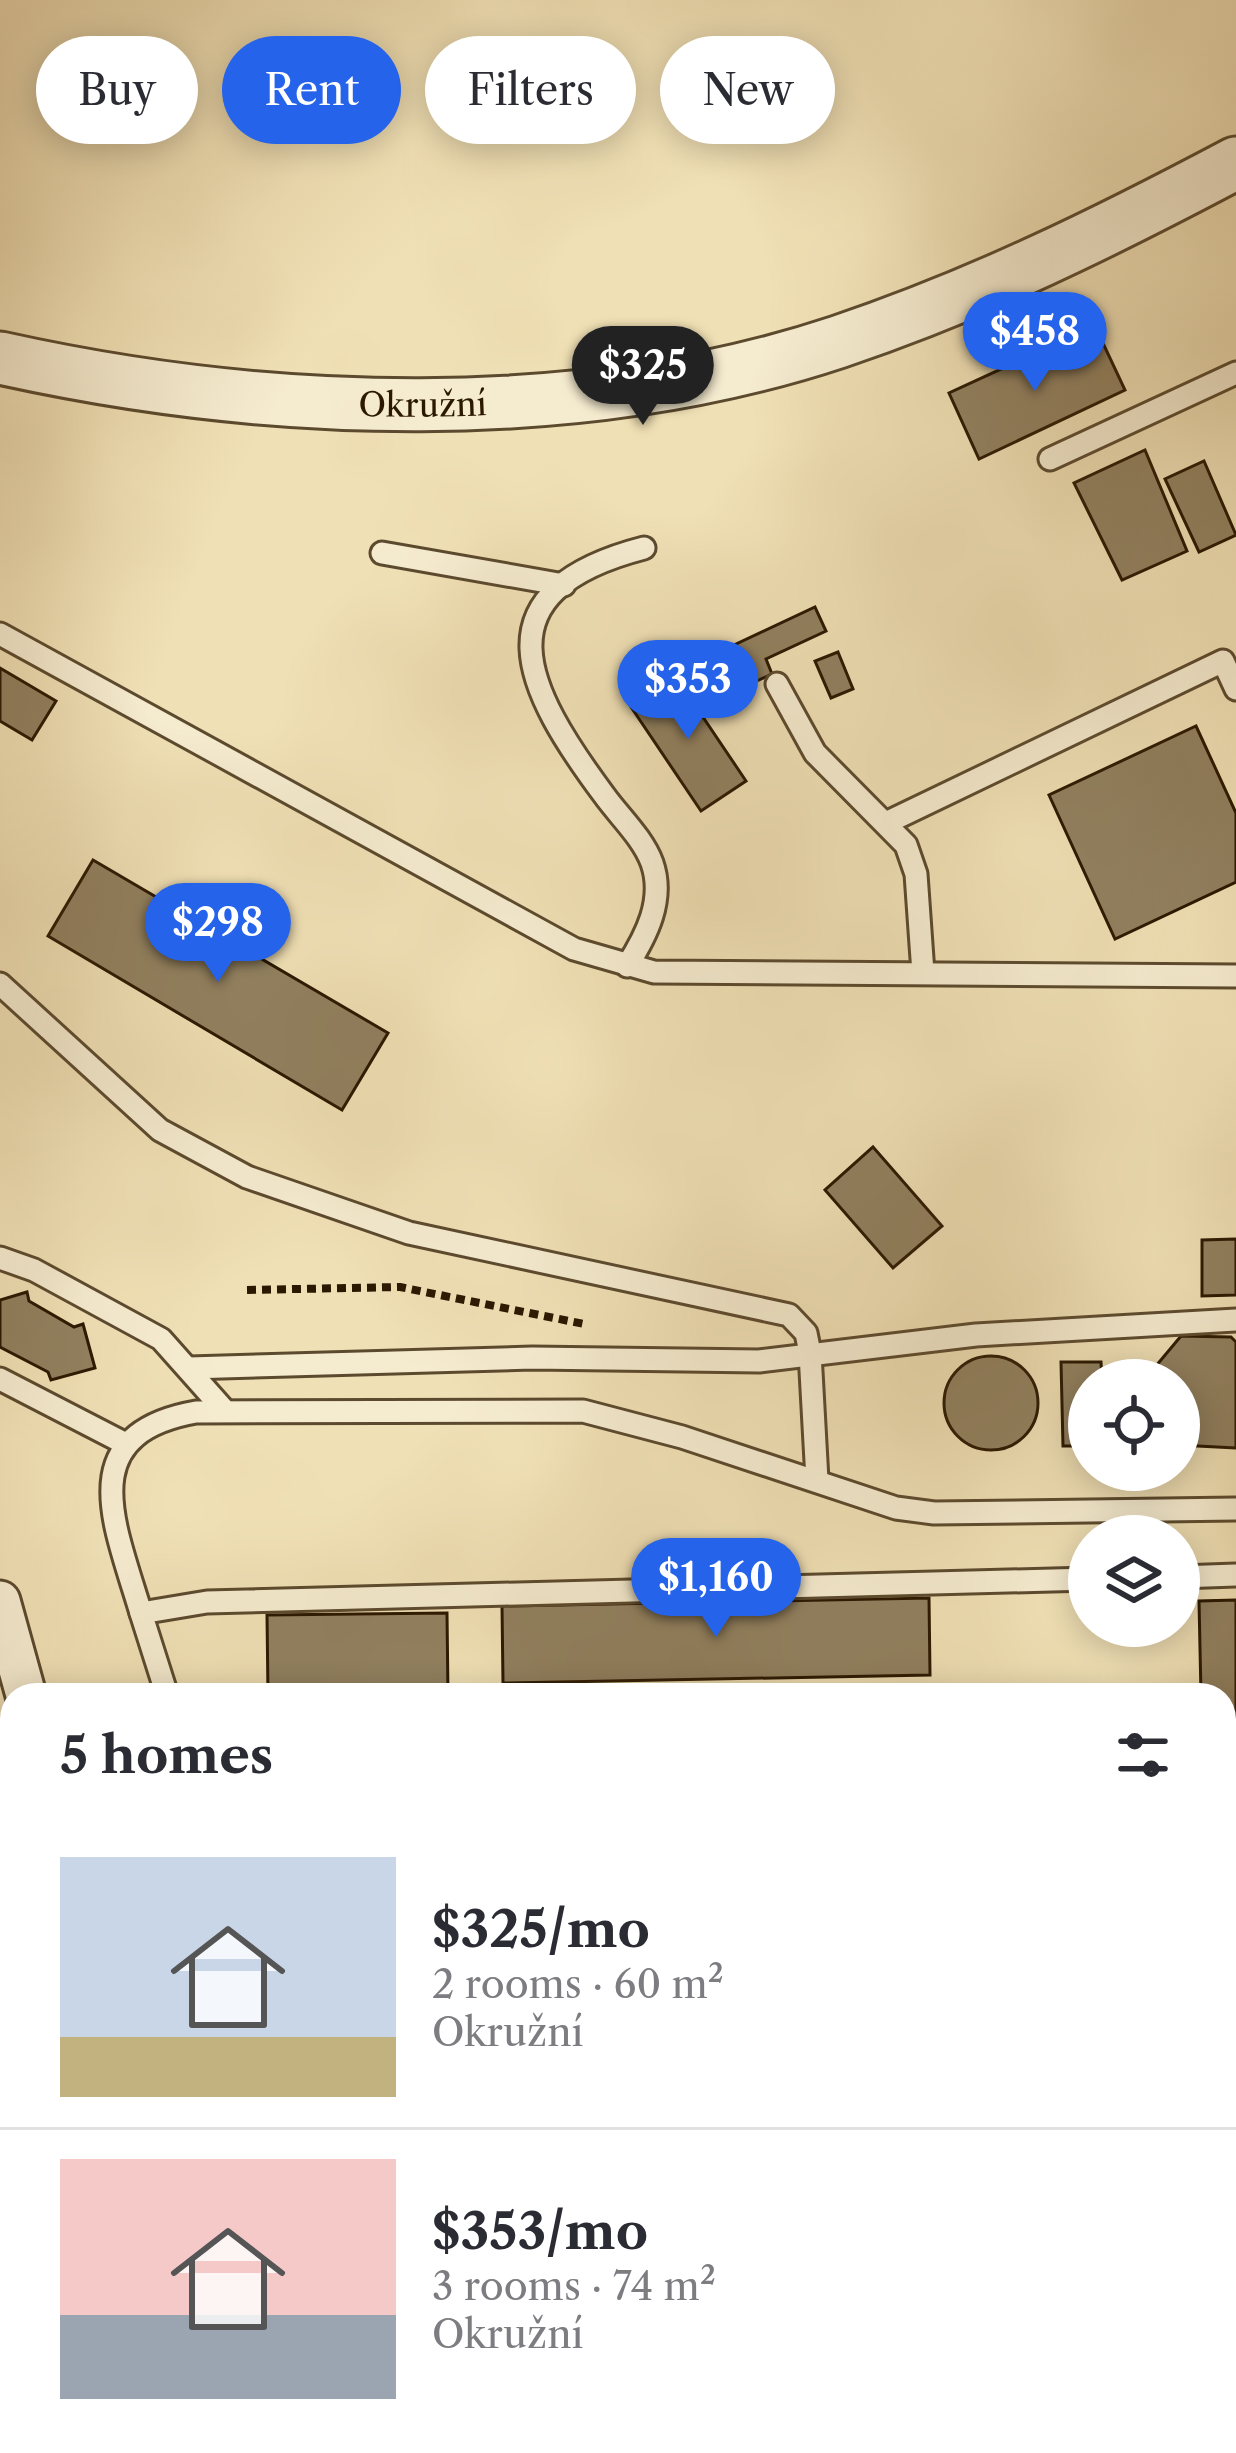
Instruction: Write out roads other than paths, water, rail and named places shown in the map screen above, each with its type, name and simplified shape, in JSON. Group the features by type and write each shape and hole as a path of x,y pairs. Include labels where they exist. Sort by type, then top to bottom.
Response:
{"street":[{"name":"Okružní","path":"0,358 188,392 335,405 416,406 554,397 695,377 834,343 1056,259 1236,163"},
{"path":"0,1600 23,1683"}],"lane":[{"path":"1050,459 1236,373"},
{"path":"627,966 655,909 652,864 544,710 531,655 548,595 609,557 644,548"},
{"path":"382,553 564,585"},
{"path":"0,634 574,949 627,966 654,972 1236,976"},
{"path":"888,822 1229,658 1236,689"},
{"path":"778,684 815,753 906,845 916,874 923,974"},
{"path":"0,983 160,1130 247,1177 410,1233 770,1309 801,1324 810,1353 817,1480"},
{"path":"0,1258 34,1270 161,1339 225,1411"},
{"path":"189,1368 532,1358 759,1361 976,1335 1236,1321"},
{"path":"0,1379 124,1443"},
{"path":"163,1683 114,1516 114,1473 124,1443 147,1424 167,1417 225,1411 553,1408 630,1422 896,1508 934,1513 1236,1509"},
{"path":"1200,1577 1236,1576"},
{"path":"142,1613 225,1600 1068,1580"}]}
